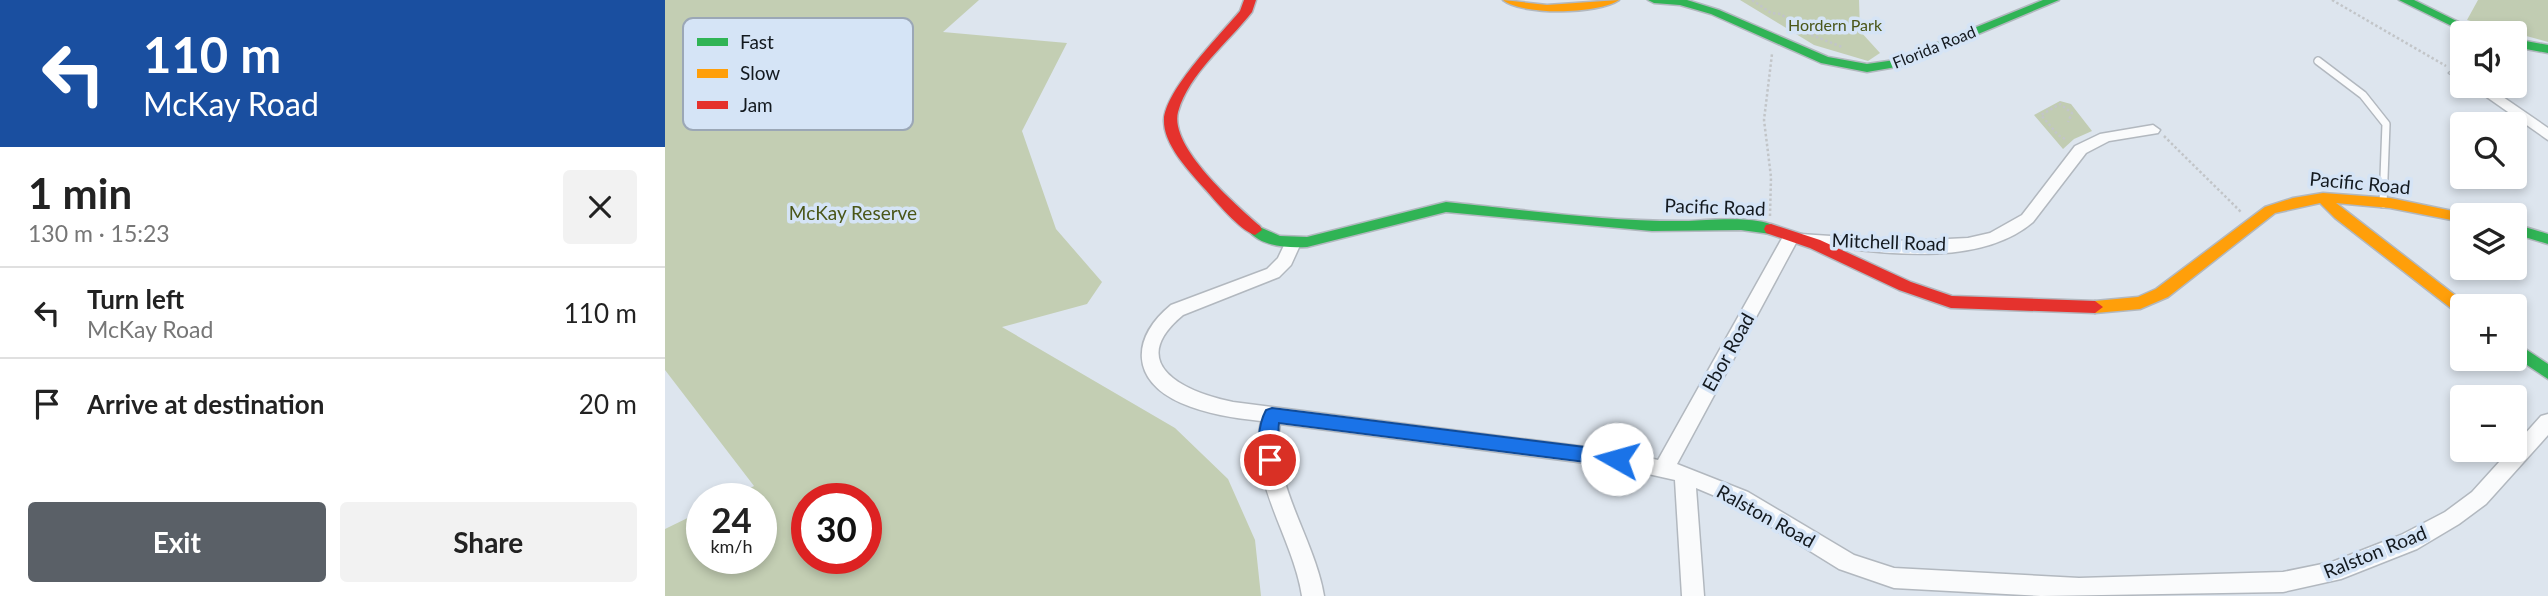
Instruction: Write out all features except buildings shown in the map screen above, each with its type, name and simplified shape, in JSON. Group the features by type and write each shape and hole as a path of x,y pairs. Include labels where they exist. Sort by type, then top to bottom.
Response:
{"street":[{"name":"Pacific Road","path":"1249,0 1245,12 1189,83 1173,108 1170,122 1197,173 1263,236 1282,243 1321,240 1422,210 1446,207 1652,226 1747,225 1770,229 1825,249 1907,288 1951,302 2105,307 2151,299 2280,204 2299,199 2323,198 2450,215"},
{"path":"1509,0 1527,7 1543,8 1613,0"},
{"name":"Florida Road","path":"1654,0 1681,2 1715,12 1841,65 1867,68 1883,67 2053,0"},
{"path":"2405,0 2450,21"},
{"path":"2527,45 2548,49"},
{"path":"2495,98 2548,135"},
{"name":"Mitchell Road","path":"1791,237 1912,247 1960,244 1997,237 2031,217 2085,146 2103,138 2153,130"},
{"path":"2323,198 2340,215 2450,299"},
{"path":"2527,233 2548,239"},
{"name":"Ebor Road","path":"1664,468 1791,237"},
{"name":"Ralston Road","path":"1293,243 1285,261 1273,273 1177,310 1155,329 1149,350 1159,379 1177,392 1204,404 1617,459 1664,468 1741,498 1846,562 1894,578 2080,592 2283,582 2333,572 2409,542 2452,518 2479,498 2548,422"},
{"path":"2527,357 2548,373"},
{"path":"1272,415 1268,438 1270,460 1312,576 1313,596"},
{"path":"1685,474 1693,596"}],"lane":[{"path":"2318,61 2363,95 2386,124 2383,204"}],"path":[{"path":"1752,0 1771,13 1781,14 1804,32 1845,48"},
{"path":"2332,0 2450,70"},
{"path":"1770,229 1771,177 1764,120 1774,37"},
{"path":"2068,122 2072,113 2060,104 2041,115 2058,135 2065,137 2069,143"},
{"path":"2153,130 2169,139 2252,223"}],"green space":[{"name":"McKay Reserve","path":"665,0 979,0 943,32 1067,43 1022,131 1056,229 1102,282 1087,304 1002,327 1175,428 1228,479 1255,540 1261,596 665,596 665,529 686,519 686,574 777,574 777,483 752,483 665,370"},
{"name":"Hordern Park","path":"1740,0 1859,0 1860,31 1880,53 1868,61 1814,45"},
{"path":"2478,0 2548,0 2548,42 2527,36 2527,21 2467,20"},
{"path":"2060,101 2071,104 2092,131 2074,139 2063,149 2034,115"}],"traffic: fast":[{"path":"1654,0 1681,2 1715,12 1825,60 1867,68 1898,63 2053,0"},
{"path":"2405,0 2450,21"},
{"path":"2527,45 2548,49"},
{"path":"1255,230 1280,241 1307,242 1446,207 1652,226 1741,225 1771,229"},
{"path":"2527,233 2548,239"},
{"path":"2527,357 2548,373"}],"traffic: slow":[{"path":"1509,0 1522,5 1547,8 1613,0"},
{"path":"2323,198 2340,215 2450,299"},
{"path":"2095,307 2140,303 2162,293 2270,210 2293,203 2341,198 2390,203 2450,215"}],"traffic: jam":[{"path":"1250,0 1246,12 1179,96 1170,121 1173,134 1191,164 1218,195 1255,230"},
{"path":"1771,229 1815,244 1905,286 1951,302 2095,307"}],"route":[{"path":"1270,460 1267,449 1272,415 1617,459"}]}
